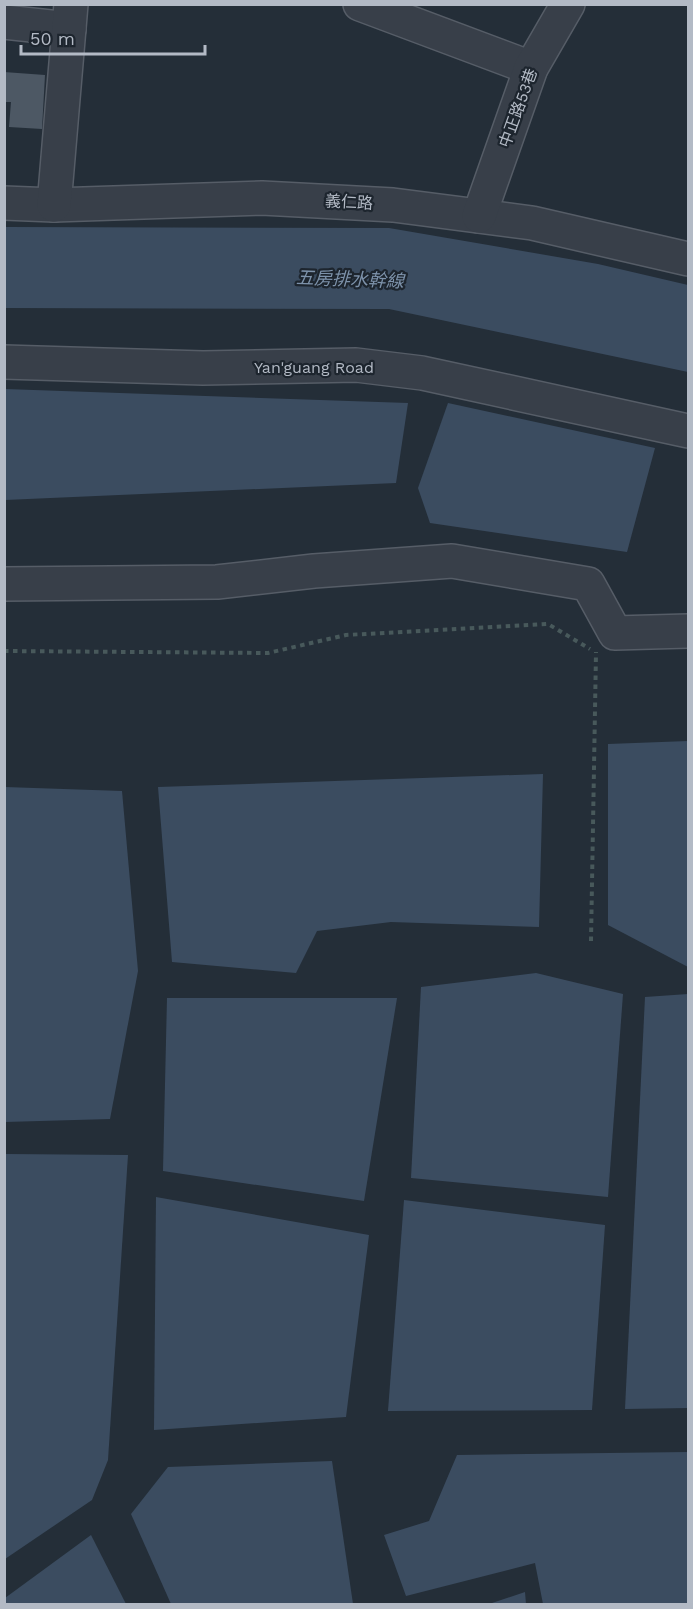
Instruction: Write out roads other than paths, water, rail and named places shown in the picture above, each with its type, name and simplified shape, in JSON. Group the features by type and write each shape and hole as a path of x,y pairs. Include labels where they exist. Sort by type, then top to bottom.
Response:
{"street":[{"path":"360,4 531,68"},
{"name":"中正路53巷","path":"479,216 531,68 568,4"},
{"path":"4,21 70,17 54,205"},
{"name":"義仁路","path":"4,203 54,205 262,198 393,205 532,223 688,259"},
{"name":"Yan'guang Road","path":"4,362 202,368 356,365 422,373 688,431"},
{"path":"4,584 217,582 314,571 452,561 588,584 605,643 688,631"}],"water":[{"name":"五房排水幹線","path":"5,227 389,228 598,264 688,285 688,372 389,309 5,308"},
{"path":"4,389 408,403 396,483 5,500"},
{"path":"448,403 655,448 627,552 430,523 418,488"},
{"path":"688,741 688,967 608,925 608,744"},
{"path":"543,774 539,927 391,922 317,931 296,973 172,962 158,787"},
{"path":"5,787 122,791 138,971 110,1119 5,1122"},
{"path":"536,973 623,994 608,1197 411,1178 421,987"},
{"path":"688,994 688,1408 625,1409 645,997"},
{"path":"167,998 397,998 364,1201 163,1171"},
{"path":"5,1154 128,1155 108,1460 92,1500 5,1559"},
{"path":"156,1197 369,1235 346,1417 154,1430"},
{"path":"404,1200 605,1225 592,1410 388,1411"},
{"path":"688,1452 688,1604 543,1604 535,1563 406,1596 384,1535 429,1521 457,1455"},
{"path":"332,1461 353,1604 171,1604 131,1514 168,1467"},
{"path":"91,1535 126,1604 5,1604 5,1598"},
{"path":"525,1592 526,1604 489,1604"}]}
